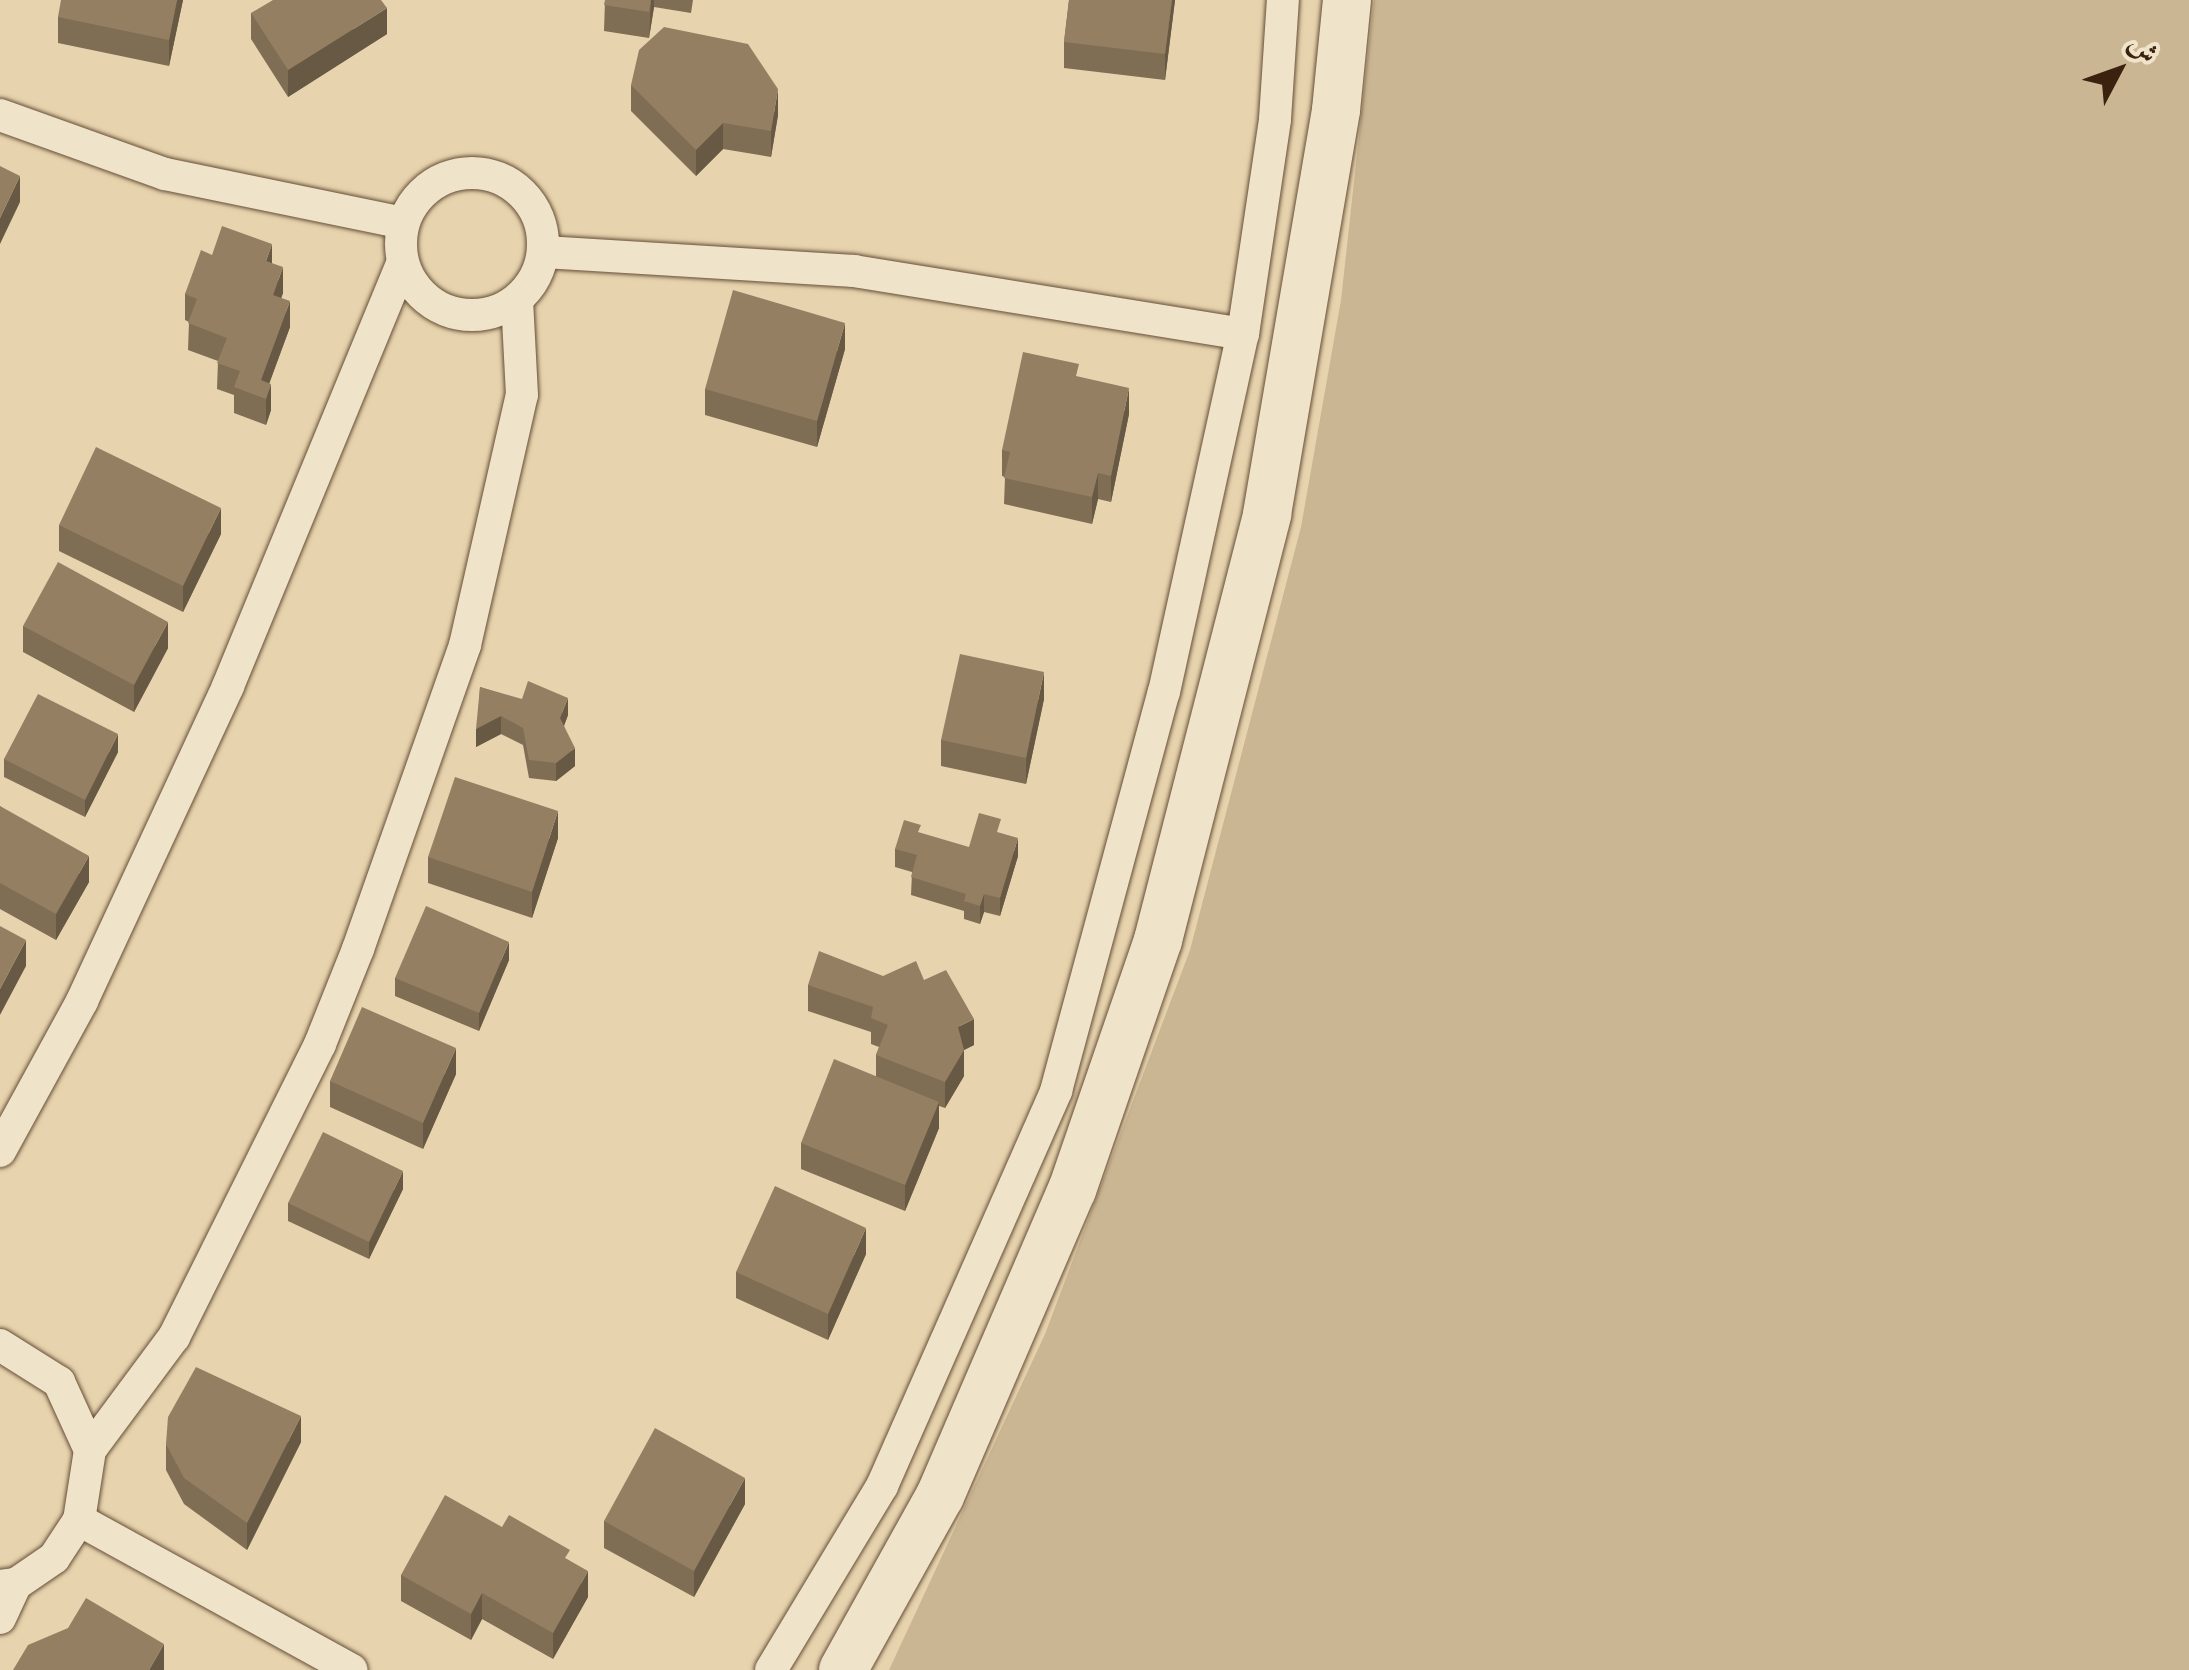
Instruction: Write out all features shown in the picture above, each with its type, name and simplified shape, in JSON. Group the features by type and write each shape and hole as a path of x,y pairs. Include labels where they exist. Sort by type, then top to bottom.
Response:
{"street":[{"path":"771,1670 882,1486 1056,1090 1164,692 1243,334 1275,119 1284,0"},
{"path":"842,1670 940,1496 1072,1190 1158,940 1267,514 1336,110 1347,0"},
{"path":"0,115 164,174 403,223"},
{"path":"0,1151 82,1001 228,686 402,263 403,223 421,193 452,174 487,174 518,189 539,217 544,252 536,279 518,300 486,315 453,314 423,297 402,263"},
{"path":"544,252 854,271 1243,334"},
{"path":"0,1618 8,1585 54,1558 79,1520 90,1450 174,1337 320,1044 358,949 465,645 522,395 518,300"},
{"path":"0,1345 59,1382 90,1450"},
{"path":"79,1520 352,1670"}],"shaded area":[{"path":"1374,0 2189,0 2189,1670 889,1670 1045,1334 1190,950 1301,527 1341,300"}],"building":[{"path":"61,0 177,0 169,40 58,17"},
{"path":"273,0 381,0 387,8 288,70 251,13"},
{"path":"605,0 651,0 649,12 604,5"},
{"path":"1069,0 1172,0 1165,54 1064,42"},
{"path":"664,27 748,44 778,89 771,131 723,123 696,150 631,85 639,50"},
{"path":"0,166 20,176 0,218"},
{"path":"222,226 272,244 266,261 283,267 273,295 290,301 261,380 271,384 266,399 234,387 240,371 217,363 227,338 188,323 197,299 185,294 201,250 212,255"},
{"path":"733,290 845,323 817,421 705,389"},
{"path":"1023,352 1079,364 1076,376 1129,388 1111,476 1098,473 1092,497 1004,478 1010,452 1002,450"},
{"path":"96,447 221,508 183,586 59,525"},
{"path":"58,562 168,622 134,685 23,626"},
{"path":"960,654 1044,672 1026,758 941,740"},
{"path":"528,681 568,698 560,718 575,748 556,763 529,760 523,728 501,716 476,729 480,687 522,699"},
{"path":"38,694 118,734 85,800 4,759"},
{"path":"455,777 558,811 532,892 428,857"},
{"path":"0,806 89,856 56,914 0,883"},
{"path":"979,813 1001,819 997,832 1018,838 1000,898 984,894 980,906 964,901 966,894 911,877 917,855 895,849 904,820 921,825 918,832 969,847"},
{"path":"426,906 509,942 479,1013 395,978"},
{"path":"0,926 26,940 0,989"},
{"path":"819,951 883,976 916,961 924,980 946,970 974,1019 958,1027 964,1050 945,1082 876,1055 888,1025 871,1018 873,1007 808,985"},
{"path":"362,1007 456,1048 423,1123 330,1081"},
{"path":"834,1059 939,1102 905,1185 801,1143"},
{"path":"323,1132 403,1171 369,1242 288,1203"},
{"path":"775,1186 866,1228 828,1314 736,1272"},
{"path":"196,1367 301,1416 247,1523 184,1478 166,1444 168,1417"},
{"path":"655,1428 745,1478 694,1571 604,1521"},
{"path":"445,1495 502,1527 509,1515 570,1550 565,1558 588,1571 553,1633 482,1593 471,1614 401,1575"},
{"path":"86,1598 164,1644 149,1670 13,1670 28,1645 68,1628"}]}
